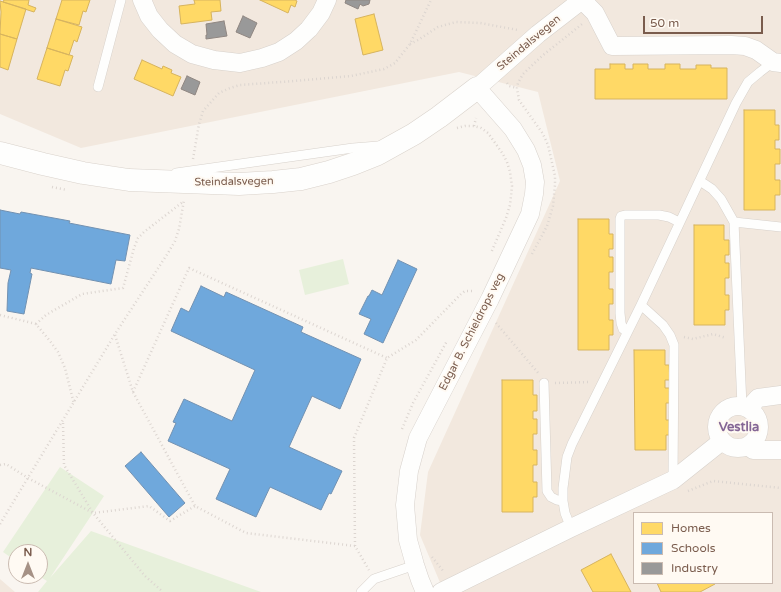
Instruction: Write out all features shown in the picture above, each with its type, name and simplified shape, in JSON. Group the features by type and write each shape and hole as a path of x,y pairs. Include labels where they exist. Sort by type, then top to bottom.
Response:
{"street":[{"path":"142,0 149,16 160,30 175,44 192,54 214,60 240,63 279,52 296,41 309,30 321,13 327,0"},
{"path":"582,0 595,13 612,46 745,46 756,50 777,63"},
{"name":"Steindalsvegen","path":"0,153 82,173 129,180 239,184 280,181 329,172 378,154 414,134 477,88 538,34 582,0"},
{"name":"Edgar B. Schieldrops veg","path":"425,592 408,540 405,504 409,470 418,438 490,299 530,214 534,194 535,182 532,165 526,150 512,129 477,88"},
{"path":"745,407 758,398 781,395"},
{"path":"734,406 745,407 754,413 760,424 755,441 749,446 742,448 727,446 718,435 716,427 721,413 727,408 734,406"},
{"path":"440,592 571,528 680,486 722,441"},
{"path":"749,446 753,450 781,450"}],"lane":[{"path":"98,87 121,0"},
{"path":"571,528 565,513 563,500 566,457 679,222 700,182 736,103 748,82 760,72 777,63"},
{"path":"700,182 712,189 721,199 734,222 738,344 745,407"},
{"path":"626,332 623,330 620,313 621,216 659,215 669,217 679,222"},
{"path":"734,222 781,227"},
{"path":"640,305 663,325 670,335 674,345 680,486"},
{"path":"544,383 547,491 550,496 557,500 563,500"},
{"path":"361,592 374,580 415,565"}],"path":[{"path":"193,161 199,124 203,111 220,93 240,85 351,76 384,69 395,63 410,44 431,0"},
{"path":"410,44 438,27 456,22 480,23 521,30"},
{"path":"509,86 517,88"},
{"path":"474,126 476,118"},
{"path":"456,128 474,126 481,128 488,133 503,154 510,172 512,186 506,218 489,259"},
{"path":"0,524 115,334 168,254 179,229 185,194"},
{"path":"36,324 46,315 82,294 123,288 138,238 184,201"},
{"path":"133,392 189,268 387,358"},
{"path":"470,298 477,284"},
{"path":"374,580 355,546 354,438 387,358 416,340 461,294 474,291"},
{"path":"0,315 36,324 58,352 65,368 74,404"},
{"path":"494,322 532,365 541,376 544,383 602,382"},
{"path":"115,334 133,392 195,506 246,533 355,546"},
{"path":"670,335 693,339 713,334 724,337 738,344"},
{"path":"402,431 413,403 449,338"},
{"path":"63,422 64,466 92,513 145,576 163,592"},
{"path":"0,465 6,464 28,478 92,513 149,506 170,521 195,506"},
{"path":"680,486 713,481 781,488"},
{"path":"430,556 443,570"}],"shaded area":[{"path":"0,0 781,0 781,592 444,592 420,535 428,472 560,181 538,92 459,72 81,148 0,114"},
{"path":"0,579 15,592 0,592"}],"green space":[{"path":"343,259 349,284 305,295 299,270"},
{"path":"60,467 104,496 50,578 91,531 261,592 38,592 45,584 48,584 48,544 8,544"},
{"path":"8,545 8,555 3,552"}],"building: Homes":[{"path":"4,0 29,0 28,5 36,8 34,12 3,2"},
{"path":"62,0 90,0 86,12 83,11 79,25 56,19"},
{"path":"194,0 220,0 221,11 211,12 212,20 181,24 179,6 195,4"},
{"path":"260,0 297,1 295,7 291,5 288,13"},
{"path":"0,1 26,9 17,39 0,34"},
{"path":"374,14 383,50 363,55 355,19"},
{"path":"56,19 82,27 77,42 74,40 69,55 47,48"},
{"path":"0,34 17,39 8,70 0,67"},
{"path":"47,48 73,56 68,71 65,70 60,86 37,79"},
{"path":"142,60 162,69 163,66 172,70 171,73 181,77 173,96 134,79"},
{"path":"610,64 625,64 625,69 633,69 633,64 648,64 648,69 665,69 665,64 680,64 680,69 696,69 696,65 711,65 711,68 727,68 727,99 595,99 595,69 610,69"},
{"path":"744,110 775,110 775,125 779,125 779,140 775,140 775,149 780,149 780,164 775,164 775,180 780,180 780,195 775,195 775,210 744,210"},
{"path":"578,219 609,219 609,234 613,234 613,249 609,249 609,257 613,257 613,272 609,272 609,289 613,289 613,304 609,304 609,320 613,320 613,335 609,335 609,350 578,350"},
{"path":"694,225 724,225 724,240 729,240 729,255 725,255 725,263 729,263 729,278 725,278 725,295 729,295 729,310 725,310 725,325 694,325"},
{"path":"634,350 665,350 665,365 669,365 670,380 665,380 665,388 670,388 670,403 666,403 666,420 670,420 670,435 666,435 666,450 635,450"},
{"path":"502,380 533,380 533,395 537,395 537,411 533,411 533,419 537,419 537,434 533,434 533,450 537,450 537,465 533,465 533,482 537,482 537,497 533,497 533,512 502,512"},
{"path":"611,554 631,592 593,592 581,570"},
{"path":"657,584 715,584 700,592 661,592"}],"building: Schools":[{"path":"0,210 20,214 21,212 70,221 69,223 130,235 125,261 116,260 111,284 31,268 30,273 32,274 24,314 7,311 8,283 11,270 0,268"},
{"path":"398,260 417,269 383,343 364,334 371,319 359,314 372,290 382,295"},
{"path":"201,286 224,297 226,292 303,327 301,332 361,359 340,409 312,396 289,447 342,471 331,494 329,493 321,510 270,487 256,517 216,499 230,469 168,441 176,423 173,422 184,399 232,421 255,370 171,331 181,308 189,312"},
{"path":"141,452 185,503 169,517 125,466"}],"building: Industry":[{"path":"346,0 370,0 369,4 363,6 360,4 358,9 345,3"},
{"path":"243,16 257,23 250,38 236,32"},
{"path":"224,21 227,36 206,39 206,24"},
{"path":"187,76 200,82 195,95 181,89"}],"district":[{"name":"Vestlia","path":"739,428"}]}
